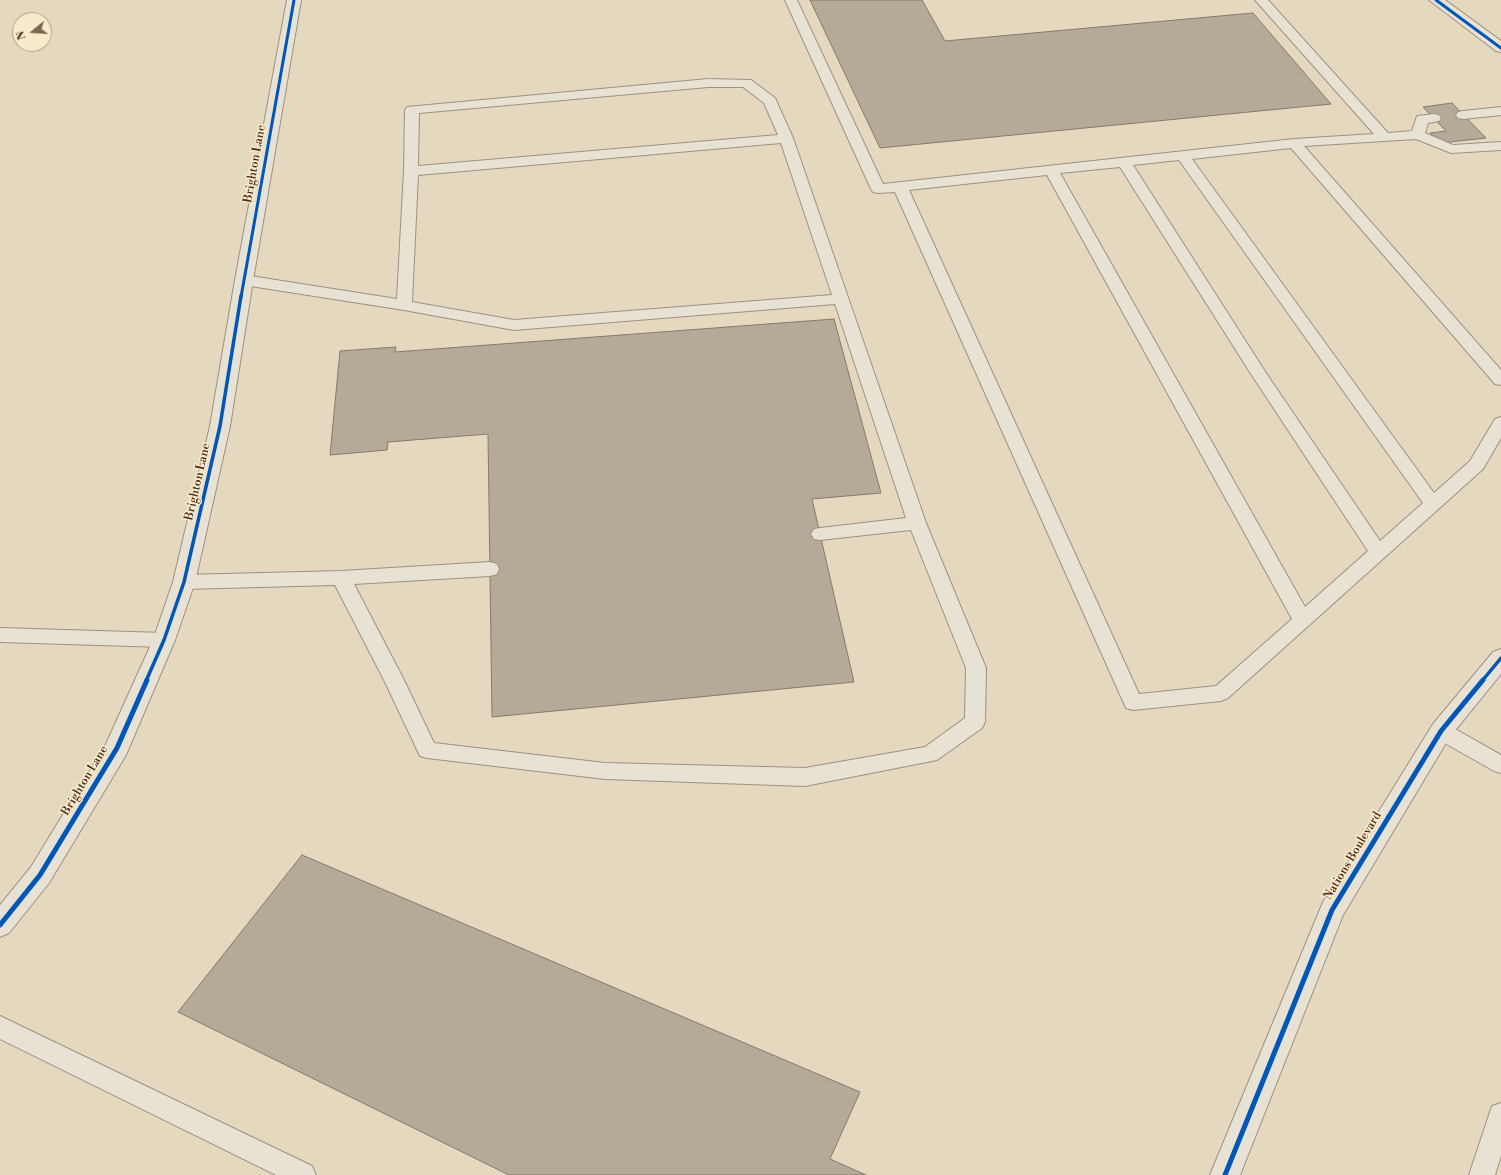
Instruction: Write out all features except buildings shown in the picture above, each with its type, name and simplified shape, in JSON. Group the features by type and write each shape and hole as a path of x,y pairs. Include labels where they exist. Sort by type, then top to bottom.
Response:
{"street":[{"name":"Brighton Lane","path":"0,925 40,875 117,748 164,640 184,582 220,426 244,280 294,0"},
{"path":"1436,0 1501,48"},
{"name":"Nations Boulevard","path":"1225,1175 1332,910 1440,731 1501,658"}],"lane":[{"path":"791,0 878,189 1294,143 1418,135 1451,149 1501,146"},
{"path":"1261,0 1384,137"},
{"path":"341,578 394,680 426,750 605,771 805,777 930,754 974,722 976,668 917,523 786,138 770,101 746,83 708,83 412,110 411,171 404,305"},
{"path":"1463,114 1501,111"},
{"path":"1418,135 1422,119 1434,118"},
{"path":"411,171 786,138"},
{"path":"1294,143 1501,380"},
{"path":"1183,156 1433,504"},
{"path":"1124,162 1259,374 1379,553"},
{"path":"1051,170 1302,621"},
{"path":"900,187 1133,702 1221,693 1477,465 1501,423"},
{"path":"244,280 404,305 514,325 840,299"},
{"path":"820,534 917,523"},
{"path":"184,582 341,578 490,569"},
{"path":"0,635 164,640"},
{"path":"1440,731 1501,765"},
{"path":"0,1026 303,1175"},
{"path":"1482,1175 1501,1115"}],"cycle path":[{"path":"0,925 40,875 117,748 164,640 184,582 220,426 244,280 294,0"},
{"path":"1436,0 1501,48"},
{"path":"1225,1175 1332,910 1441,731 1501,658"}]}
